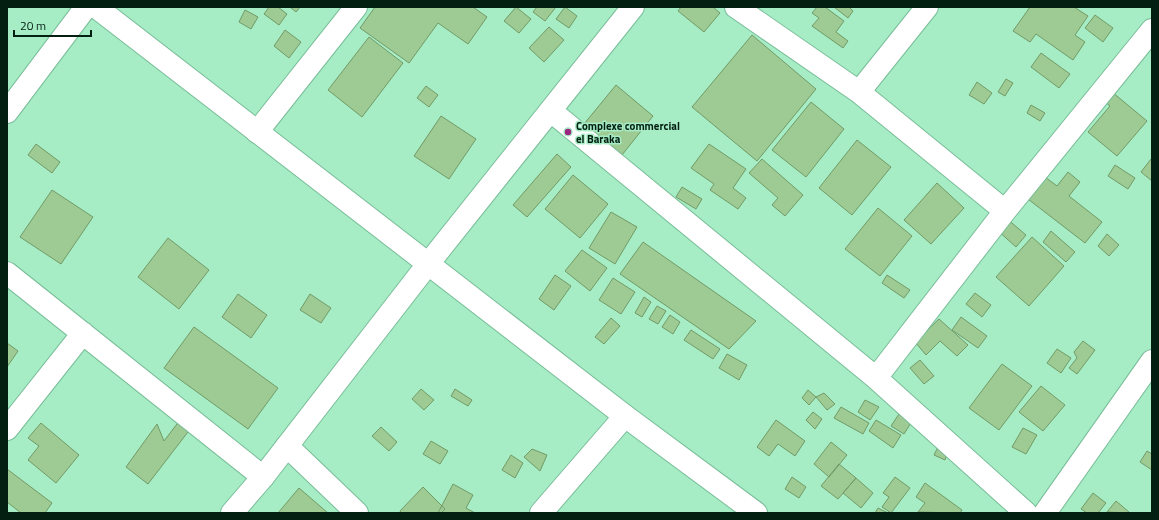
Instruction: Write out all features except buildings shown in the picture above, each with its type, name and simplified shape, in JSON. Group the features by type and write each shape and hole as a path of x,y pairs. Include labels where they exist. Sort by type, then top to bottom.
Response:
{"street":[{"path":"7,112 86,7"},
{"path":"96,7 625,416 756,513"},
{"path":"257,132 356,7"},
{"path":"232,513 263,477 428,264 633,7"},
{"path":"736,7 859,92 1005,211"},
{"path":"859,92 926,7"},
{"path":"876,378 1005,211 1152,30"},
{"path":"551,111 876,378 1026,513"},
{"path":"7,273 263,477"},
{"path":"7,429 83,333"},
{"path":"1045,513 1152,361"},
{"path":"541,513 625,416"},
{"path":"287,446 357,513"}],"place":[{"name":"Complexe commercial el Baraka","path":"568,132"}]}
